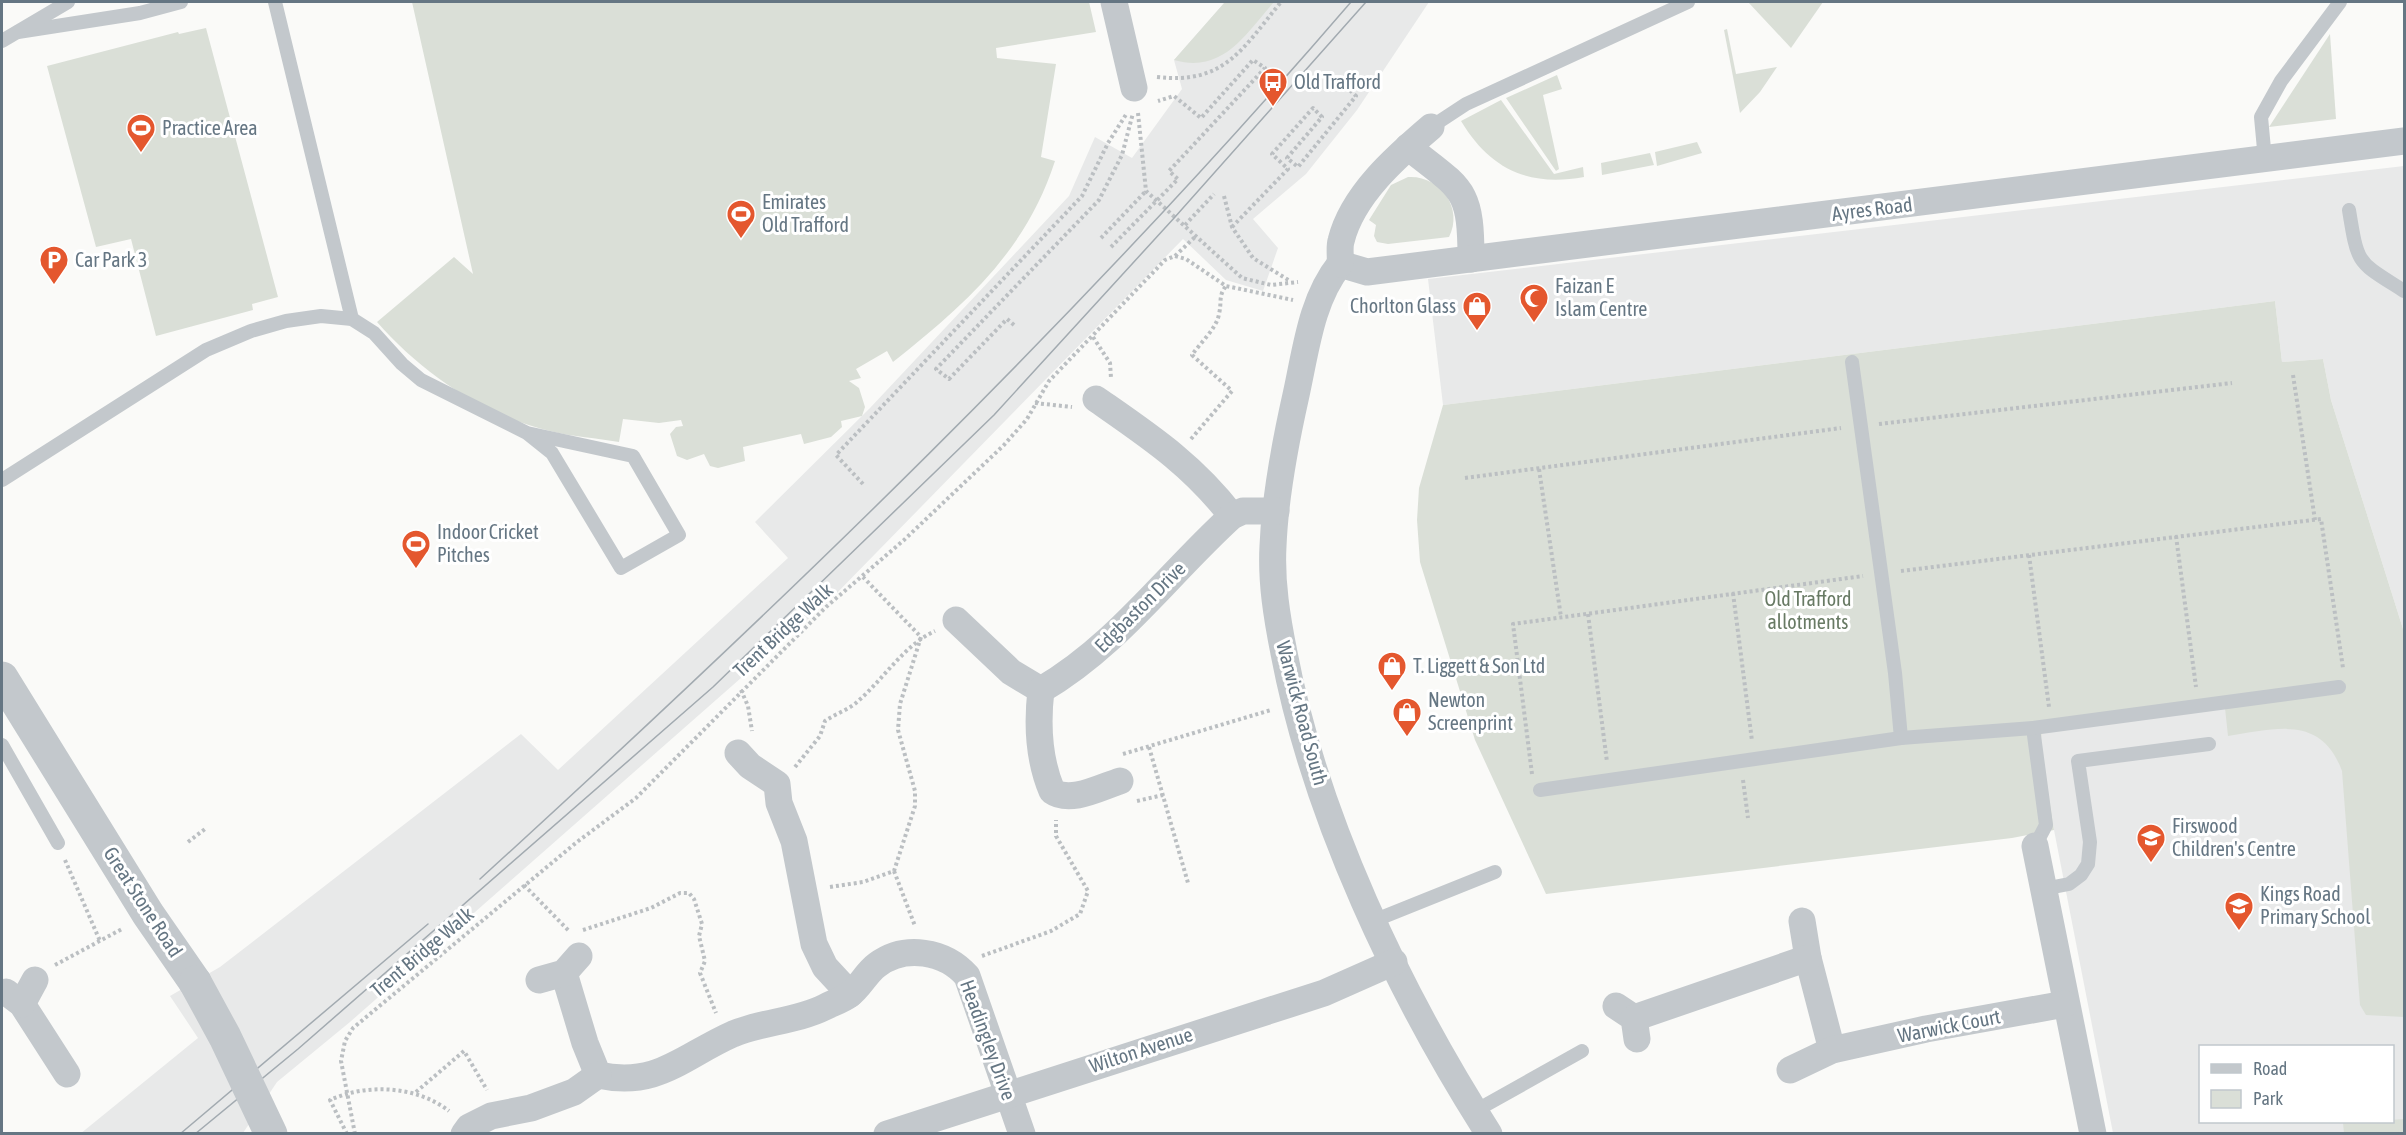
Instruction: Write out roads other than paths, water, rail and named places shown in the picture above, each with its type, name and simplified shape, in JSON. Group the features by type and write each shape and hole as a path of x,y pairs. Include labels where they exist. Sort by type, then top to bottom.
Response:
{"street":[{"path":"1114,2 1134,92"},
{"name":"Warwick Road South","path":"1431,128 1408,147 1365,194 1341,242 1334,273 1317,305 1287,433 1272,548 1275,591 1290,684 1308,752 1374,921 1394,963 1489,1134"},
{"name":"Ayres Road","path":"1334,273 1367,272 1471,260 2404,141"},
{"path":"1408,147 1452,180 1461,191 1470,218 1471,260"},
{"path":"1096,399 1177,456 1232,516 1243,511 1276,511"},
{"name":"Edgbaston Drive","path":"1041,690 1076,667 1115,636 1232,516"},
{"path":"956,620 1011,672 1041,690 1037,721 1039,739 1049,784 1057,794 1071,796 1120,781"},
{"name":"Great Stone Road","path":"2,678 148,914 195,982 225,1037 271,1134"},
{"path":"475,1125 574,1092 598,1075 623,1081 673,1068 734,1034 821,1009 850,994 825,967 814,944 794,841 779,803 777,784 750,766 738,753"},
{"path":"2035,846 2093,1134"},
{"path":"1802,921 1808,958 1832,1050"},
{"name":"Headingley Drive","path":"850,994 877,965 893,957 932,952 946,958 961,969 967,976 1022,1134"},
{"path":"1629,1021 1808,958"},
{"name":"Wilton Avenue","path":"887,1134 1008,1093 1324,993 1394,963"},
{"path":"560,970 598,1075"},
{"path":"35,980 12,998 68,1074"},
{"name":"Warwick Court","path":"1790,1070 1832,1050 2065,1004"}],"lane":[{"path":"2,41 68,2"},
{"path":"18,32 140,13 181,2"},
{"path":"275,2 352,319"},
{"path":"1431,128 1466,104 1688,2"},
{"path":"2265,160 2261,117 2281,81 2340,2"},
{"path":"2349,210 2356,253 2366,267 2404,291"},
{"path":"2,480 206,350 251,331 286,321 321,316 352,319 374,333 402,364 421,380 527,432 633,456 679,536 621,568 552,453 527,432"},
{"path":"1852,362 1882,573 1901,738"},
{"path":"1540,790 1901,738 2033,728 2339,687"},
{"path":"2033,728 2046,825 2035,846"},
{"path":"2043,889 2069,884 2081,875 2088,864 2090,842 2078,761 2209,744"},
{"path":"2,745 57,843"},
{"path":"1374,921 1495,872"},
{"path":"1475,1111 1582,1051"}],"tram line":[{"path":"480,879 707,669 929,454 1144,232 1351,2"},
{"path":"195,1134 298,1049 713,687 994,415 1175,217 1366,2"},
{"path":"180,1134 428,924"}],"place":[{"name":"Old Trafford","path":"1273,108"},
{"name":"Practice Area","path":"141,154"},
{"name":"Emirates Old Trafford","path":"741,240"},
{"name":"Car Park 3","path":"54,286"},
{"name":"Faizan E Islam Centre","path":"1534,324"},
{"name":"Chorlton Glass","path":"1477,332"},
{"name":"Indoor Cricket Pitches","path":"416,570"},
{"name":"T. Liggett & Son Ltd","path":"1392,692"},
{"name":"Newton Screenprint","path":"1407,738"},
{"name":"Firswood Children's Centre","path":"2151,864"},
{"name":"Kings Road Primary School","path":"2239,932"}],"park label":[{"name":"Old Trafford allotments","path":"1808,610"}]}
